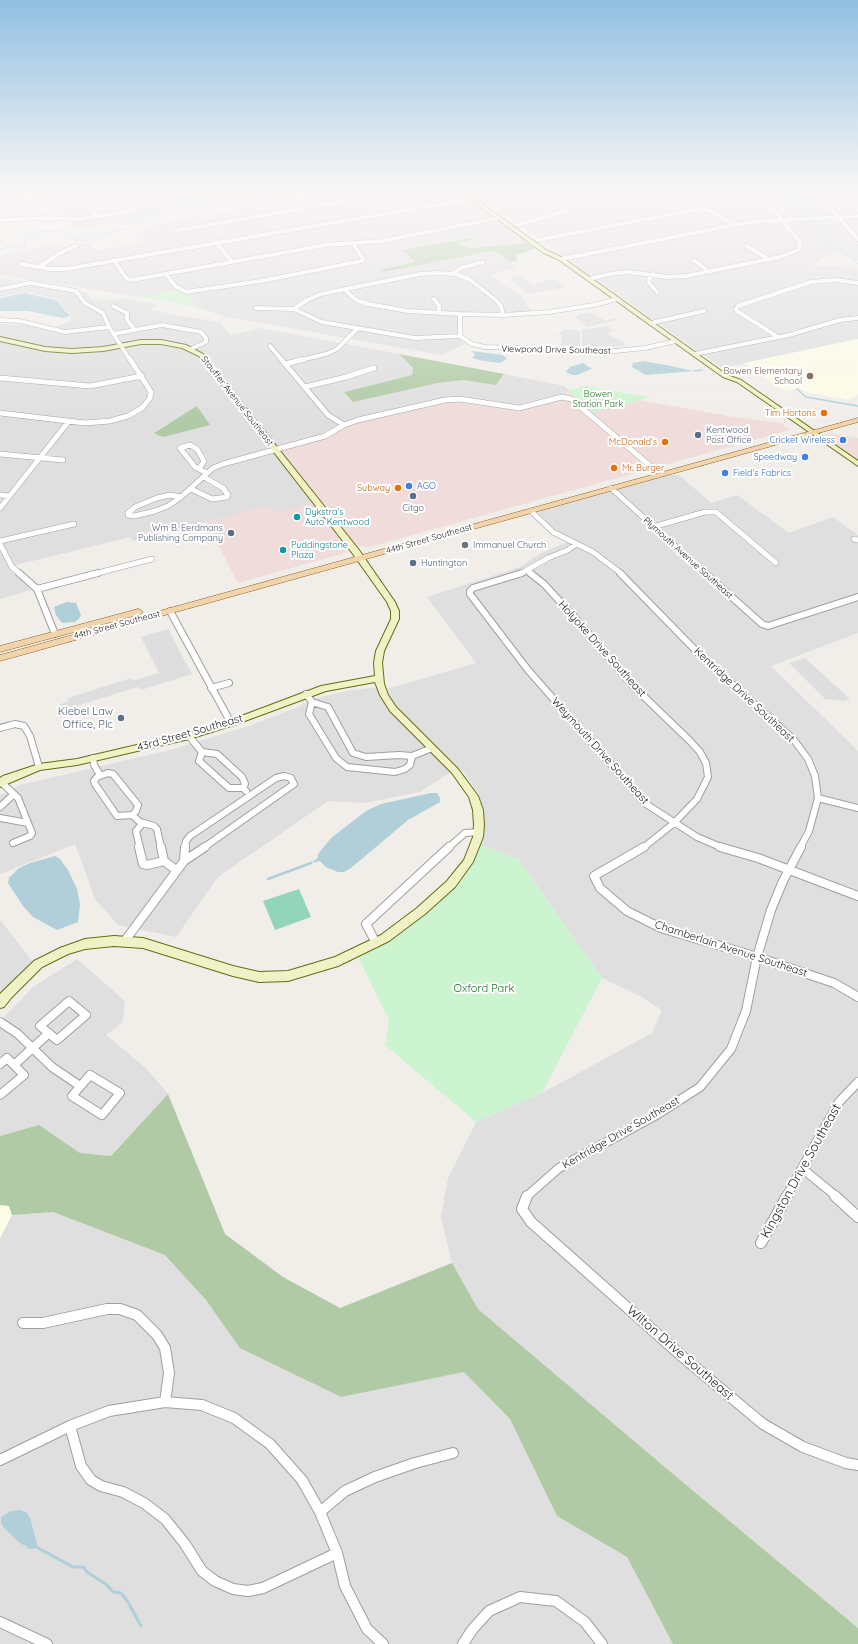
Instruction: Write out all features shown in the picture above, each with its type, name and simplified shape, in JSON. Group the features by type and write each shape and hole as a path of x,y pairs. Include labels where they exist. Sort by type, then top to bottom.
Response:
{"main road":[{"name":"44th Street Southeast","path":"358,555 444,535 531,511 674,470 858,414"},
{"name":"44th Street Southeast","path":"0,658 225,596 254,584 679,462 804,431 858,420"},
{"path":"674,470 675,466 679,462"},
{"path":"646,478 654,473 654,469"},
{"path":"531,511 533,506 539,501"},
{"path":"444,535 448,532 468,527 473,520"},
{"name":"44th Street Southeast","path":"0,649 233,586 254,584"},
{"path":"225,596 233,591 233,586"},
{"path":"170,611 172,606 175,604 210,592"},
{"path":"39,647 52,640 55,634"}],"street":[{"path":"120,269 128,279 138,280 195,269"},
{"path":"166,274 175,286 186,292 261,281 323,269"},
{"path":"452,274 460,269"},
{"path":"575,269 695,354 725,376 731,383 804,431 858,464"},
{"path":"705,269 709,272"},
{"path":"589,279 625,272 677,277 724,269"},
{"path":"294,309 314,296 428,273 452,274 469,280 495,299 501,306 503,315"},
{"path":"653,274 649,282 651,287 657,292"},
{"path":"778,337 737,311 736,309 738,306 811,282 835,280 858,283"},
{"path":"0,288 30,283 76,291 85,303 103,313 113,334 150,390 150,398 146,405 136,412 119,419 100,423 0,413"},
{"path":"344,289 356,300 366,304 404,311 460,314 503,315 576,308 617,299"},
{"path":"434,299 439,306 439,313"},
{"path":"114,306 127,313 127,320 134,329"},
{"path":"256,308 294,309 322,322 418,338 460,336 460,314"},
{"path":"651,323 704,311"},
{"path":"695,354 778,337 840,320 858,318"},
{"path":"0,320 20,321 65,332 109,327"},
{"path":"113,334 134,329 164,325 201,332 206,338 206,342 191,349"},
{"path":"285,364 337,350 358,328"},
{"name":"Viewpond Drive Southeast","path":"460,336 472,344 493,348 596,352 645,348 676,341"},
{"name":"Stauffer Avenue Southeast","path":"0,339 59,351 89,351 141,342 161,342 191,349 203,358 358,555 391,602 395,611 395,620 380,651 378,663 379,678 384,695 393,709 455,771 474,796 478,810 479,832"},
{"path":"270,346 328,415 344,425"},
{"path":"305,387 346,377 374,368"},
{"path":"0,378 90,386 142,376"},
{"path":"725,376 739,381 753,391 858,472"},
{"path":"737,387 743,386 753,391"},
{"path":"181,497 170,495 157,498 135,507 128,512 128,514 134,516 168,506 181,497 191,490 213,468 224,464 325,436 344,425 369,417 445,400 460,399 514,408 562,397 571,400 654,469"},
{"path":"0,508 69,421"},
{"path":"191,490 212,499 227,497 228,495 223,488 195,467 180,448 190,445 194,446 204,461 199,469"},
{"path":"0,454 63,460"},
{"name":"Plymouth Avenue Southeast","path":"611,488 757,620 768,626 858,597"},
{"path":"0,495 9,496"},
{"name":"Kentridge Drive Southeast","path":"522,1209 524,1201 528,1195 559,1168 658,1114 700,1087 736,1039 746,1011 757,957 771,910 789,869 809,831 818,798 815,776 808,759 794,740 706,661 623,575 593,552 553,532 531,511"},
{"path":"653,527 705,512 716,512 776,563"},
{"path":"55,634 37,589 12,567 0,542 74,524"},
{"path":"528,570 548,558 568,550 576,544"},
{"path":"37,589 152,559"},
{"name":"Weymouth Drive Southeast","path":"528,570 472,588 470,591 506,642 549,695 646,804 697,838 789,869 858,896"},
{"name":"Holyoke Drive Southeast","path":"528,570 544,584 577,620 633,686 700,752 706,763 708,777 697,799 674,823 642,848 594,876"},
{"path":"170,611 231,723"},
{"name":"43rd Street Southeast","path":"1,782 39,767 93,758 189,736 231,723 306,694 352,682 379,678"},
{"path":"211,688 229,683"},
{"path":"306,694 312,702"},
{"path":"312,702 309,714 336,758 347,767 396,772 405,769 410,765 412,756"},
{"path":"312,702 318,702 328,707 353,753 366,757 399,755 412,756 432,748"},
{"path":"0,728 15,724 24,726 30,736 39,767"},
{"path":"189,736 202,752 217,754 242,777 245,784 243,788"},
{"path":"202,752 199,761 229,788 243,788 251,795"},
{"path":"93,758 94,765 100,775"},
{"path":"113,774 138,805 138,809 132,815 117,816 95,784 95,779 100,775 113,774"},
{"path":"124,942 184,860 294,784 291,778 281,776 190,836 186,841 184,860"},
{"path":"1,782 18,798 32,835 13,843"},
{"path":"0,807 14,794"},
{"path":"818,798 858,808"},
{"path":"132,815 138,821 154,826 157,829 164,861 176,870"},
{"path":"0,818 28,823"},
{"path":"143,823 136,831 143,864 147,865 164,861"},
{"path":"0,1003 7,994 38,964 64,951 85,944 114,941 143,943 233,971 259,976 288,976 322,967 338,961 376,943 385,938 421,911 450,884 468,862 479,832 465,833 459,837 366,924 376,943"},
{"name":"Chamberlain Avenue Southeast","path":"594,876 600,888 628,911 641,919 679,934 757,957 834,983 858,997"},
{"path":"69,1001 86,1015 57,1040 48,1033 40,1026 69,1001"},
{"path":"0,1022 18,1034 32,1050 52,1067 80,1086"},
{"path":"14,1065 32,1050 48,1033"},
{"path":"0,1064 7,1058 24,1075 0,1095"},
{"path":"90,1075 120,1093 102,1115 72,1096 80,1086 90,1075"},
{"name":"Kingston Drive Southeast","path":"761,1243 839,1102 858,1082"},
{"path":"803,1169 858,1217"},
{"name":"Wilton Drive Southeast","path":"522,1209 531,1222 684,1358 763,1424 803,1447 846,1463 858,1465"},
{"path":"23,1323 43,1323 107,1309 120,1310 136,1315 157,1335 165,1348 169,1373 165,1402"},
{"path":"0,1460 70,1426 109,1411 165,1402 202,1405 234,1418 270,1444 302,1480 320,1512 337,1553 345,1586 367,1629 383,1644"},
{"path":"70,1426 81,1466 91,1480 101,1486 123,1492 144,1503 165,1518 185,1544 202,1571 215,1582 233,1589 248,1591 263,1588 337,1553"},
{"path":"320,1512 345,1491 375,1477 415,1463 453,1453"},
{"path":"463,1644 472,1630 489,1611 520,1597 556,1601 585,1622 602,1644"},
{"path":"0,1622 47,1644"}],"shaded area":[{"path":"0,269 387,269 384,272 401,269 514,269 491,275 523,298 531,312 458,313 458,337 465,344 441,355 223,316 196,307 182,289 142,297 0,275"},
{"path":"581,269 858,269 858,339 722,368"},
{"path":"519,275 534,285 536,284 535,283 555,279 566,287 528,294 510,280 513,279 511,277"},
{"path":"0,278 61,287 87,293 92,299 124,299 158,304 150,310 221,323 230,335 261,328 399,354 413,368 412,375 345,392 353,402 438,383 463,380 496,385 504,374 565,386 570,392 515,405 478,398 453,396 352,419 323,433 278,445 320,500 275,514 269,506 133,541 130,537 8,567 31,590 0,599 0,324 26,325 49,331 71,320 71,316 56,299 27,292 0,297","holes":["198,407 209,425 154,432"]},
{"path":"591,312 605,321 615,318 617,320 587,327 575,317 579,316 577,315"},
{"path":"607,326 614,331 608,333 611,336 621,340 626,346 591,348 582,346 582,330"},
{"path":"562,330 576,330 580,332 580,346 559,345 558,343 562,343 562,335 558,335 559,333 562,333"},
{"name":"Bowen Elementary School","path":"858,339 858,394 848,400 807,392 798,388 784,391 744,363"},
{"path":"570,392 594,412 639,400 728,416 780,423 790,430 369,547 357,546 277,445 323,433 352,419 453,396 478,398 515,405"},
{"path":"829,433 858,438 858,460 824,435"},
{"path":"666,475 679,475 711,503 737,495 789,533 833,517 858,535 858,633 771,666 858,751 858,1628 478,1309 452,1263 441,1217 448,1178 476,1122 542,1093 652,1033 662,1010 640,996 602,978 519,860 481,845 483,811 479,795 465,774 393,703 387,689 476,663 427,597 520,567 541,553 572,540 558,532 539,514 540,510"},
{"path":"313,502 347,549 345,553 238,583 206,522 269,506 275,513"},
{"path":"168,629 192,674 141,690 139,687 134,688 61,711 58,705 69,701 68,698 131,678 132,681 159,673 141,637"},
{"path":"805,658 850,699 844,701 825,699 789,663"},
{"path":"377,687 380,696 391,711 451,772 420,792 365,803 328,801 218,877 176,937 118,925 95,899 75,844 0,874 0,795 20,785 170,750 249,726 291,710 314,699 346,691"},
{"path":"0,920 34,963 18,976 0,998"},
{"path":"77,959 125,1001 123,1022 106,1035 146,1068 168,1094 111,1156 80,1153 39,1125 0,1136 0,1021 33,987"},
{"path":"0,1205 9,1206 12,1215 0,1238"},
{"path":"52,1212 166,1255 206,1300 241,1348 341,1397 464,1372 510,1419 557,1516 627,1557 673,1644 0,1644 0,1238 12,1215"}],"green space":[{"path":"386,269 401,269 384,272 380,270"},
{"path":"182,289 196,307 142,297"},
{"path":"399,354 504,374 496,385 463,380 438,383 353,402 344,392 412,375 413,368"},
{"name":"Bowen Station Park","path":"584,386 649,398 594,412 568,390"},
{"path":"197,406 210,425 163,437 154,433"},
{"name":"Oxford Park","path":"476,843 519,860 602,978 542,1093 476,1122 385,1045 389,1020 356,953 376,943 451,884"},
{"path":"299,889 311,917 275,930 263,901"},
{"path":"168,1094 225,1234 283,1277 340,1308 452,1263 478,1309 858,1628 858,1644 673,1644 627,1557 557,1516 510,1419 464,1372 341,1397 240,1348 206,1300 165,1255 53,1212 12,1215 9,1206 0,1205 0,1136 39,1125 80,1153 111,1156"}],"water":[{"path":"25,293 56,300 70,316 63,318 28,311 0,311 0,298"},
{"path":"472,351 503,355 507,359 500,363 484,361 472,358 475,355"},
{"path":"643,361 694,371 646,375 632,367 633,363"},
{"path":"584,363 588,367 592,368 577,375 572,375 566,372 570,367"},
{"path":"67,602 76,603 81,615 75,622 62,623 56,615 54,607"},
{"path":"437,793 440,798 440,802 408,820 351,868 344,872 338,872 326,867 320,861 311,863 318,858 318,854 331,838 366,811 381,804"},
{"path":"55,856 60,859 68,870 77,889 80,905 78,922 57,930 33,917 23,906 8,883 9,878 19,868 30,863"},
{"path":"20,1510 26,1512 30,1518 38,1548 28,1549 27,1546 21,1544 4,1528 1,1523 1,1518 4,1515 11,1511"}],"waterway":[{"path":"749,368 772,371 789,384"},
{"path":"694,371 702,370"},
{"path":"797,389 806,397 858,406"},
{"path":"268,879 311,863"},
{"path":"38,1548 73,1567 83,1567 87,1572 107,1585 113,1592 121,1593 128,1602 141,1626"}],"place":[{"name":"Bowen Elementary School","path":"810,376"},
{"name":"Tim Hortons","path":"824,413"},
{"name":"Kentwood Post Office","path":"698,435"},
{"name":"Cricket Wireless","path":"843,440"},
{"name":"McDonald's","path":"665,442"},
{"name":"Speedway","path":"805,457"},
{"name":"Mr. Burger","path":"614,468"},
{"name":"Field's Fabrics","path":"725,473"},
{"name":"AGO","path":"409,486"},
{"name":"Subway","path":"398,488"},
{"name":"Citgo","path":"413,496"},
{"name":"Dykstra's Auto Kentwood","path":"297,517"},
{"name":"Wm B. Eerdmans Publishing Company","path":"231,533"},
{"name":"Immanuel Church","path":"465,545"},
{"name":"Puddingstone Plaza","path":"283,550"},
{"name":"Huntington","path":"413,563"},
{"name":"Kiebel Law Office, Plc","path":"121,718"}]}
